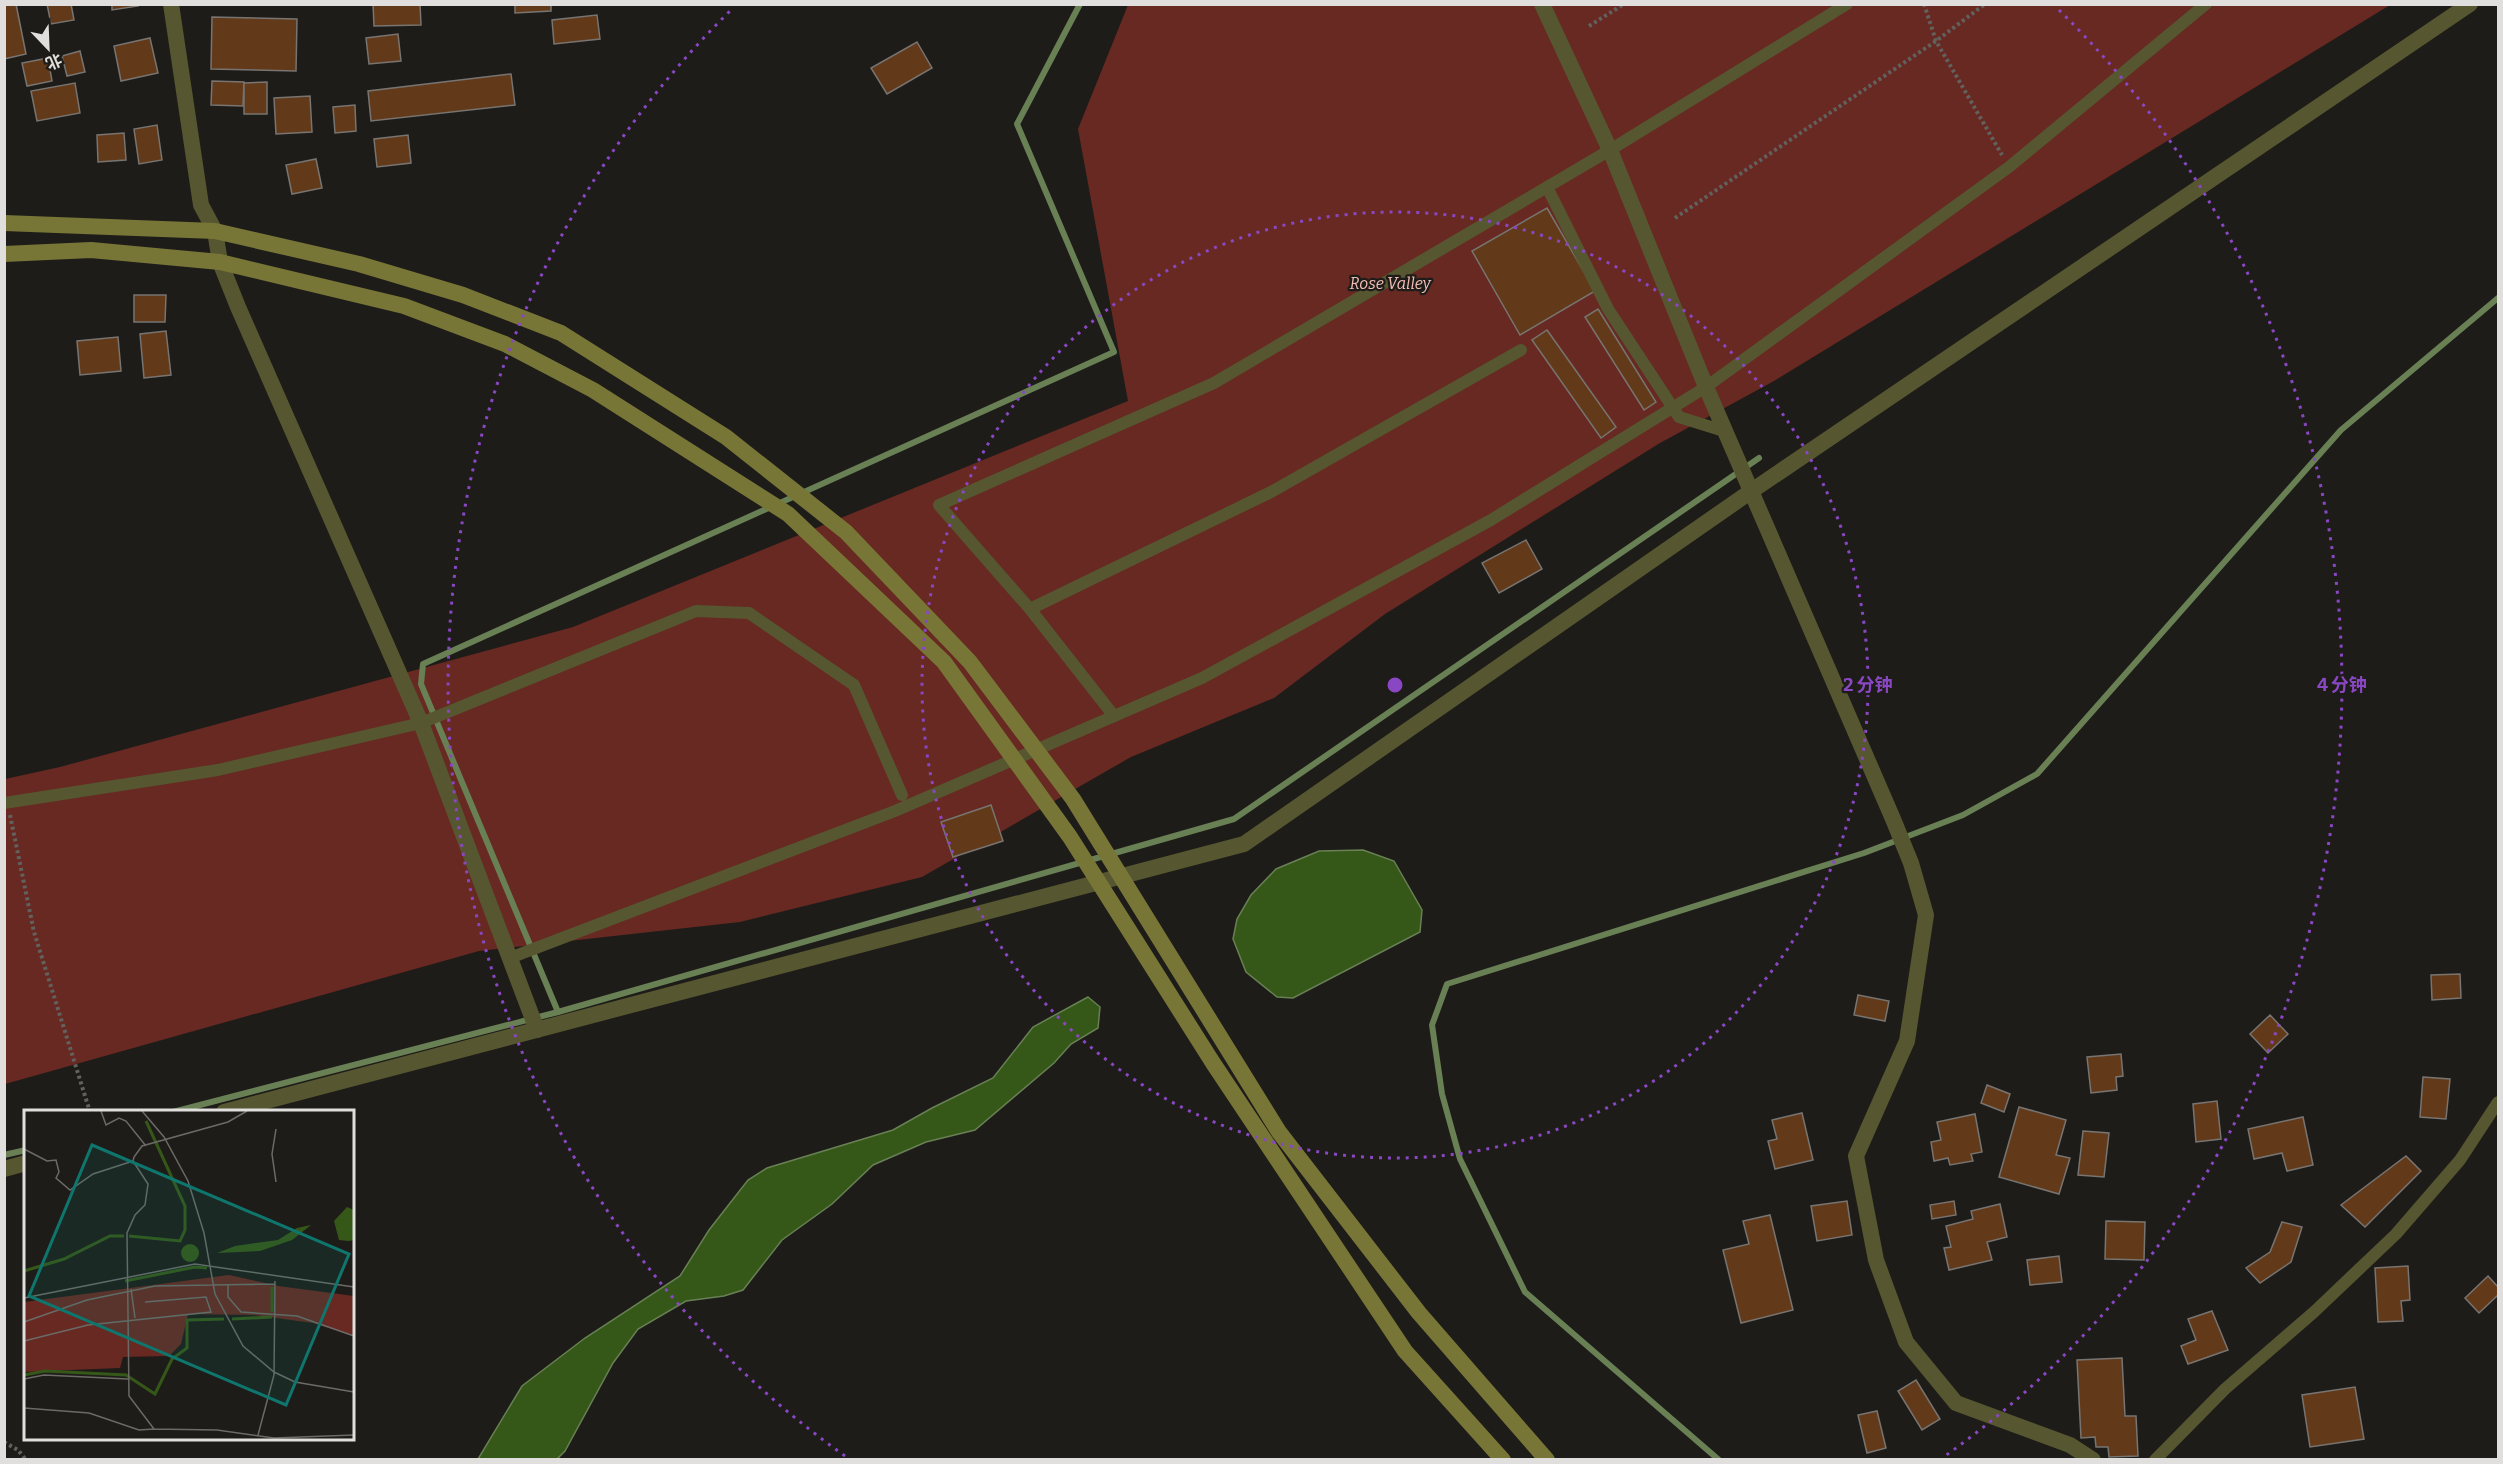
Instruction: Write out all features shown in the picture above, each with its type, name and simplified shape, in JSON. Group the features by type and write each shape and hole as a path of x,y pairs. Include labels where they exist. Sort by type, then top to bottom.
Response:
{"main road":[{"path":"4,223 215,231 358,264 463,295 561,333 726,437 854,540 970,662 1073,799 1279,1132 1419,1313 1547,1460"},
{"path":"4,254 91,250 220,262 404,306 506,344 593,390 788,514 944,662 1070,837 1213,1063 1405,1351 1503,1460"}],"street":[{"path":"171,4 201,205 215,231 220,262 421,723 537,1030"},
{"path":"1542,4 1610,150 1724,431 1893,819 1911,863 1926,915 1907,1041 1856,1156 1876,1260 1906,1342 1956,1403 2070,1445 2094,1460"},
{"path":"232,1110 1244,844 1750,492 2470,4"},
{"path":"4,1169 24,1164"}],"lane":[{"path":"1114,716 1030,609 939,505 1214,383 1547,188 1847,4"},
{"path":"510,958 895,811 1202,678 1491,520 1706,387 2009,167 2206,4"},
{"path":"1547,188 1608,309 1679,417 1724,431"},
{"path":"1030,609 1271,492 1521,350"},
{"path":"6,802 218,771 421,723 696,611 749,613 854,685 902,795"},
{"path":"2155,1460 2225,1389 2314,1312 2396,1234 2460,1160 2499,1102"}],"path":[{"path":"1589,26 1624,4"},
{"path":"1924,4 1936,40 2009,167"},
{"path":"1675,218 1985,4"},
{"path":"6,802 34,932 89,1110"},
{"path":"4,1442 18,1450 26,1460"}],"green space":[{"name":"Rose Valley","path":"1128,5 2390,5 1774,381 1660,443 1385,614 1274,698 1131,757 922,877 740,922 479,951 5,1084 5,779 60,767 573,627 1128,401 1078,129"}],"shaded area":[{"path":"1363,850 1394,861 1422,910 1420,932 1293,998 1277,997 1246,972 1233,939 1237,919 1251,895 1276,869 1319,851"},
{"path":"1088,997 1100,1007 1098,1028 1071,1044 1054,1063 975,1130 926,1142 873,1165 832,1204 782,1240 743,1290 724,1296 686,1301 638,1329 613,1363 565,1451 557,1459 478,1459 522,1386 585,1338 680,1276 709,1230 748,1180 767,1168 893,1130 993,1078 1033,1027"}],"building":[{"path":"16,4 26,54 4,59 4,5"},
{"path":"47,4 71,4 74,20 51,24"},
{"path":"112,4 137,4 138,6 112,10"},
{"path":"373,4 420,4 421,25 374,26"},
{"path":"515,4 551,4 551,11 515,13"},
{"path":"597,15 600,39 554,44 552,20"},
{"path":"212,17 297,19 296,71 211,69"},
{"path":"398,34 401,61 369,64 366,38"},
{"path":"150,38 158,73 121,81 114,46"},
{"path":"917,42 932,68 887,94 871,68"},
{"path":"80,51 85,72 67,76 62,56"},
{"path":"48,58 52,81 27,86 22,63"},
{"path":"511,74 515,105 371,121 368,91"},
{"path":"212,81 244,82 243,106 211,105"},
{"path":"267,82 267,114 244,114 244,83"},
{"path":"75,83 80,113 37,121 31,91"},
{"path":"310,96 312,132 276,134 274,98"},
{"path":"355,105 356,131 335,133 333,107"},
{"path":"157,125 162,160 139,164 134,129"},
{"path":"124,133 126,160 98,162 97,135"},
{"path":"408,135 411,163 377,167 374,139"},
{"path":"316,159 322,188 292,194 286,165"},
{"path":"1547,208 1595,291 1520,335 1472,251"},
{"path":"134,295 166,295 165,322 134,322"},
{"path":"1598,309 1656,402 1644,410 1585,317"},
{"path":"1547,330 1616,427 1601,438 1532,340"},
{"path":"166,331 171,375 144,378 140,334"},
{"path":"118,337 121,371 80,375 77,341"},
{"path":"1526,540 1542,569 1499,593 1482,563"},
{"path":"991,805 1003,841 953,857 941,822"},
{"path":"2460,974 2461,998 2432,1000 2431,975"},
{"path":"1858,995 1889,1001 1885,1021 1854,1015"},
{"path":"2270,1015 2288,1034 2268,1053 2250,1034"},
{"path":"2121,1054 2123,1076 2116,1077 2117,1090 2091,1093 2087,1057"},
{"path":"2423,1077 2450,1079 2446,1119 2420,1117"},
{"path":"1987,1085 2010,1094 2004,1112 1981,1103"},
{"path":"2217,1101 2221,1139 2196,1142 2193,1104"},
{"path":"2019,1107 2066,1120 2056,1155 2070,1158 2059,1194 1999,1177"},
{"path":"1802,1113 1813,1160 1775,1169 1768,1141 1777,1139 1772,1120"},
{"path":"1975,1114 1982,1152 1971,1154 1973,1161 1950,1165 1948,1158 1934,1161 1931,1142 1941,1140 1937,1122"},
{"path":"2303,1117 2313,1165 2287,1171 2282,1153 2254,1159 2248,1129"},
{"path":"2083,1131 2109,1133 2104,1177 2078,1175"},
{"path":"2406,1156 2421,1171 2365,1227 2341,1205"},
{"path":"1847,1201 1852,1235 1817,1241 1811,1206"},
{"path":"1954,1201 1956,1215 1932,1219 1930,1205"},
{"path":"2000,1204 2007,1237 1987,1242 1992,1260 1949,1270 1944,1248 1951,1247 1946,1226 1973,1219 1971,1211"},
{"path":"1770,1215 1793,1310 1741,1323 1723,1250 1749,1244 1743,1221"},
{"path":"2106,1221 2145,1222 2144,1260 2105,1259"},
{"path":"2282,1222 2302,1227 2291,1262 2260,1283 2246,1268 2270,1252"},
{"path":"2059,1256 2062,1282 2030,1285 2027,1260"},
{"path":"2408,1266 2410,1300 2401,1301 2403,1321 2378,1322 2375,1268"},
{"path":"2488,1276 2498,1287 2498,1295 2479,1313 2465,1298"},
{"path":"2212,1311 2228,1350 2188,1364 2181,1346 2196,1340 2188,1319"},
{"path":"2122,1358 2125,1416 2136,1416 2138,1456 2109,1457 2108,1447 2096,1447 2095,1437 2081,1438 2077,1360"},
{"path":"1916,1380 1940,1419 1922,1430 1898,1391"},
{"path":"2355,1387 2364,1439 2310,1447 2302,1395"},
{"path":"1877,1411 1886,1448 1867,1453 1858,1415"}],"waterway":[{"path":"558,1012 421,684 423,664 1114,352 1017,124 1080,4"},
{"path":"1719,1460 1525,1292 1460,1159 1442,1094 1432,1025 1447,984 1864,853 1963,815 2037,774 2341,430 2498,298"},
{"path":"181,1110 558,1012 1234,819 1759,458"},
{"path":"4,1155 24,1150"}]}
